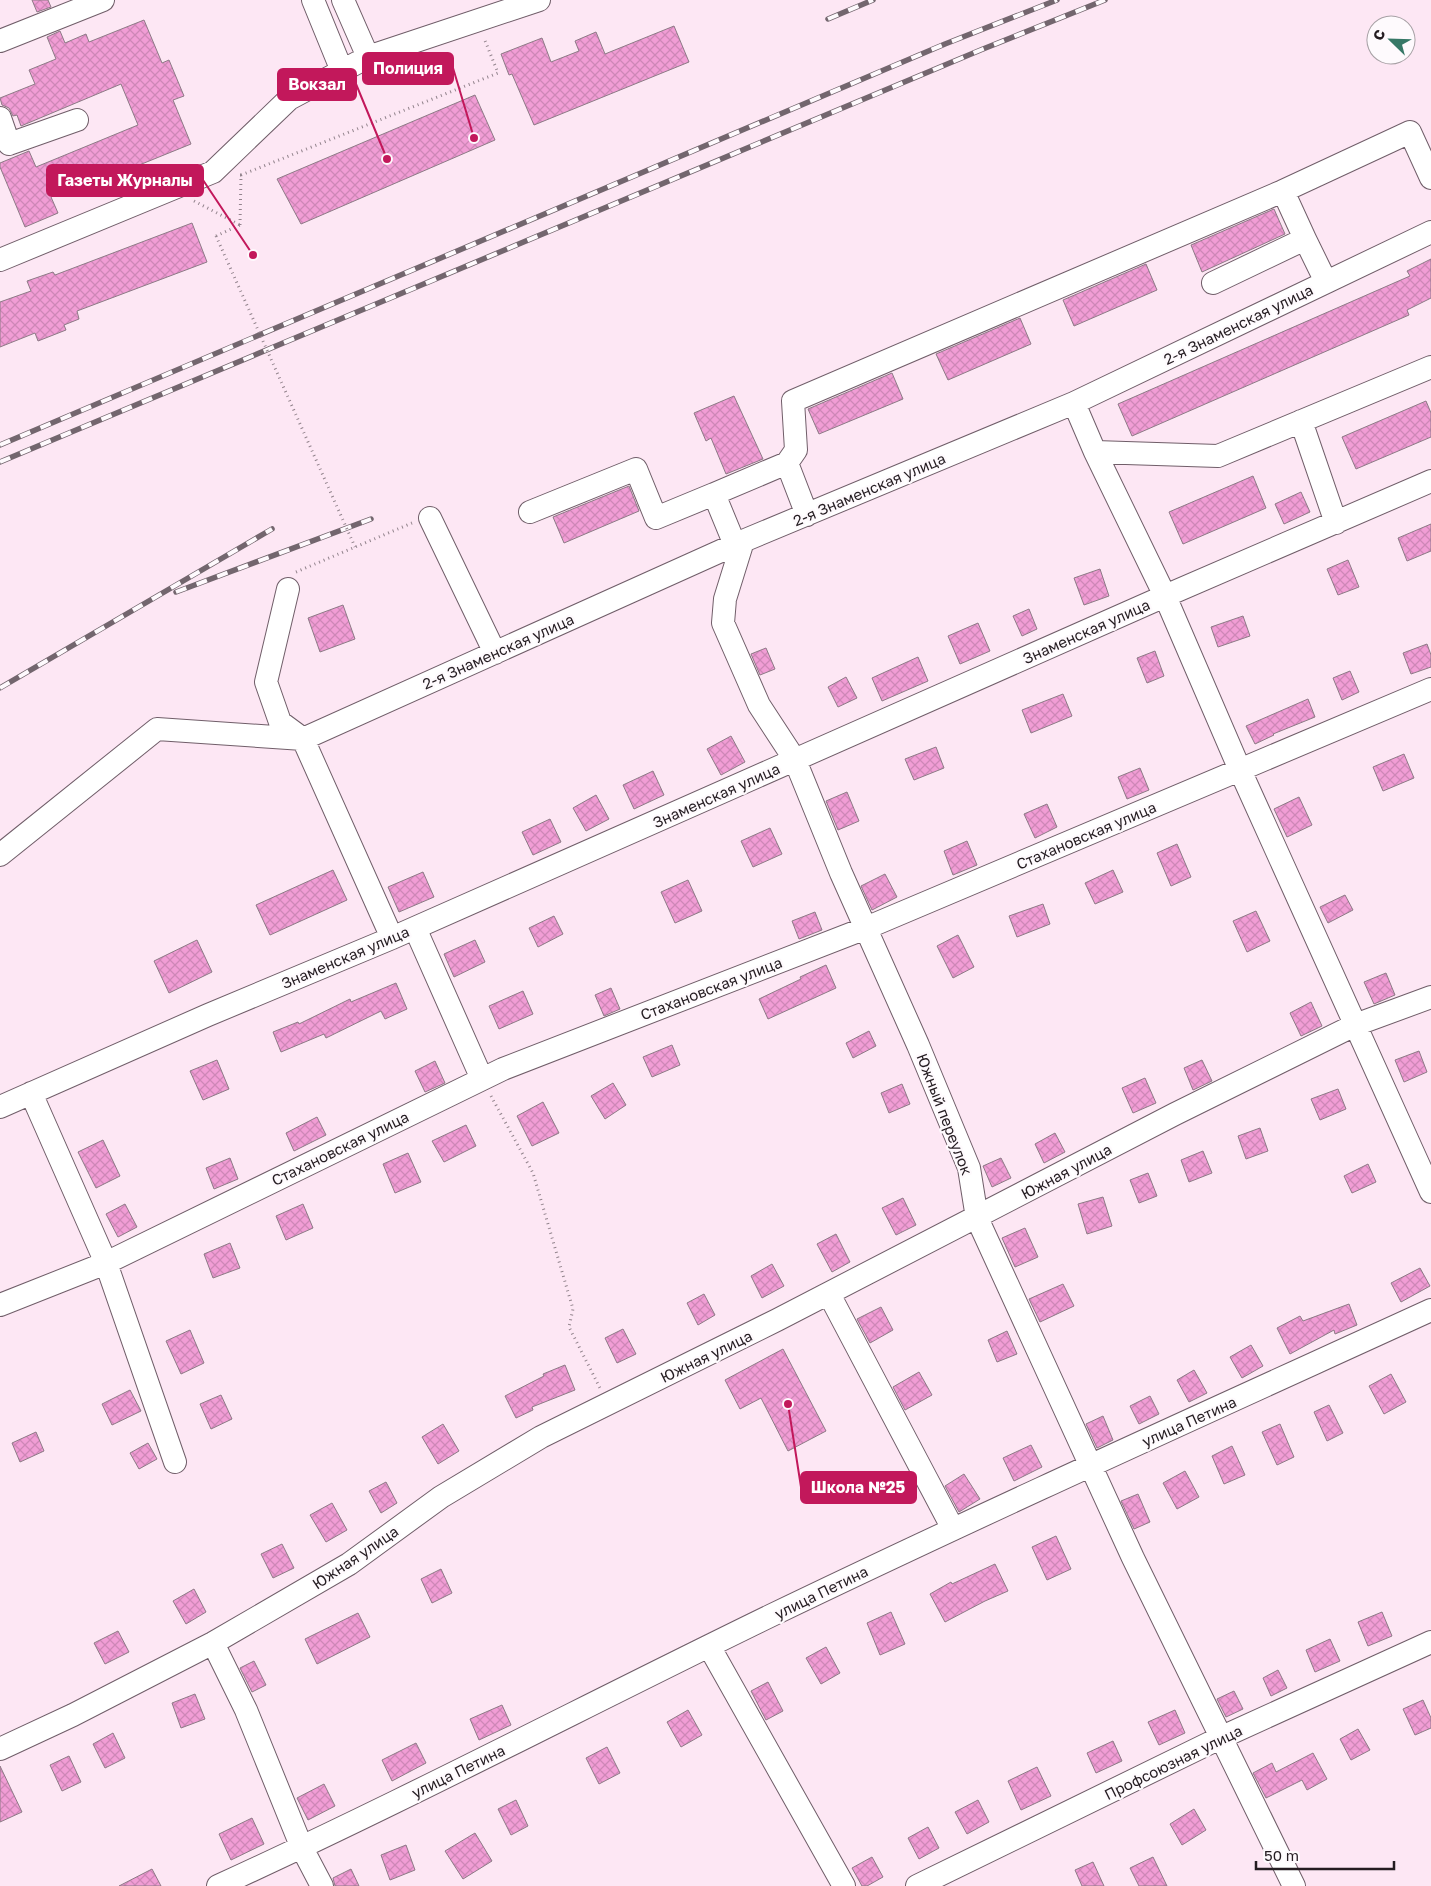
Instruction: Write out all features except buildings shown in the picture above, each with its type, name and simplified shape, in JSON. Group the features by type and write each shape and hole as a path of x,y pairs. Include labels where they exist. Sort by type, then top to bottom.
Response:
{"street":[{"path":"0,40 103,0"},
{"path":"313,0 342,71"},
{"path":"343,0 368,57"},
{"path":"0,260 213,172 289,99 368,57 488,12 539,0"},
{"path":"0,118 9,144 77,120"},
{"path":"530,512 636,469 656,518 787,463 796,450 793,401 1283,191 1410,132 1431,178"},
{"path":"1283,191 1326,282"},
{"name":"2-я Знаменская улица","path":"303,739 739,543 1074,403 1431,232"},
{"path":"1213,283 1305,239"},
{"path":"1095,452 1218,456 1431,367"},
{"path":"1074,403 1095,452 1165,596 1240,770 1431,1192"},
{"path":"1301,421 1336,523"},
{"path":"787,463 807,515"},
{"name":"Знаменская улица","path":"0,1107 208,1015 415,928 1165,596 1431,481"},
{"path":"714,494 739,543"},
{"path":"430,518 494,653"},
{"name":"Южный переулок","path":"739,543 725,599 723,623 759,705 795,760 841,873 918,1045 969,1168 977,1218 1133,1558 1294,1886"},
{"path":"288,589 266,682 280,722 303,739 392,938"},
{"name":"Стахановская улица","path":"0,1305 106,1263 503,1069 866,928 1431,689"},
{"path":"0,855 157,728 303,739"},
{"path":"415,928 482,1079"},
{"name":"Южная улица","path":"0,1749 73,1715 213,1643 349,1564 441,1497 541,1438 829,1294 1175,1114 1355,1025 1431,997"},
{"path":"32,1093 106,1263 175,1462"},
{"path":"829,1294 953,1529"},
{"name":"улица Петина","path":"218,1886 302,1848 710,1646 953,1529 1431,1310"},
{"name":"Профсоюзная улица","path":"917,1886 1220,1738 1431,1642"},
{"path":"213,1643 246,1710 302,1848 322,1886"},
{"path":"710,1646 844,1886"}],"path":[{"path":"241,174 498,73 488,12"},
{"path":"190,199 240,224 216,236 355,547"},
{"path":"301,570 408,524"},
{"path":"482,1079 533,1173 573,1309 569,1327 608,1404"}],"railway":[{"path":"828,19 873,0"},
{"path":"0,445 945,44 1057,0"},
{"path":"0,462 983,49 1105,0"},
{"path":"176,592 371,519"},
{"path":"0,688 272,529"}],"place":[{"name":"Полиция","path":"474,138"},
{"name":"Вокзал","path":"387,159"},
{"name":"Газеты Журналы","path":"253,255"},
{"name":"Школа №25","path":"788,1404"}]}
